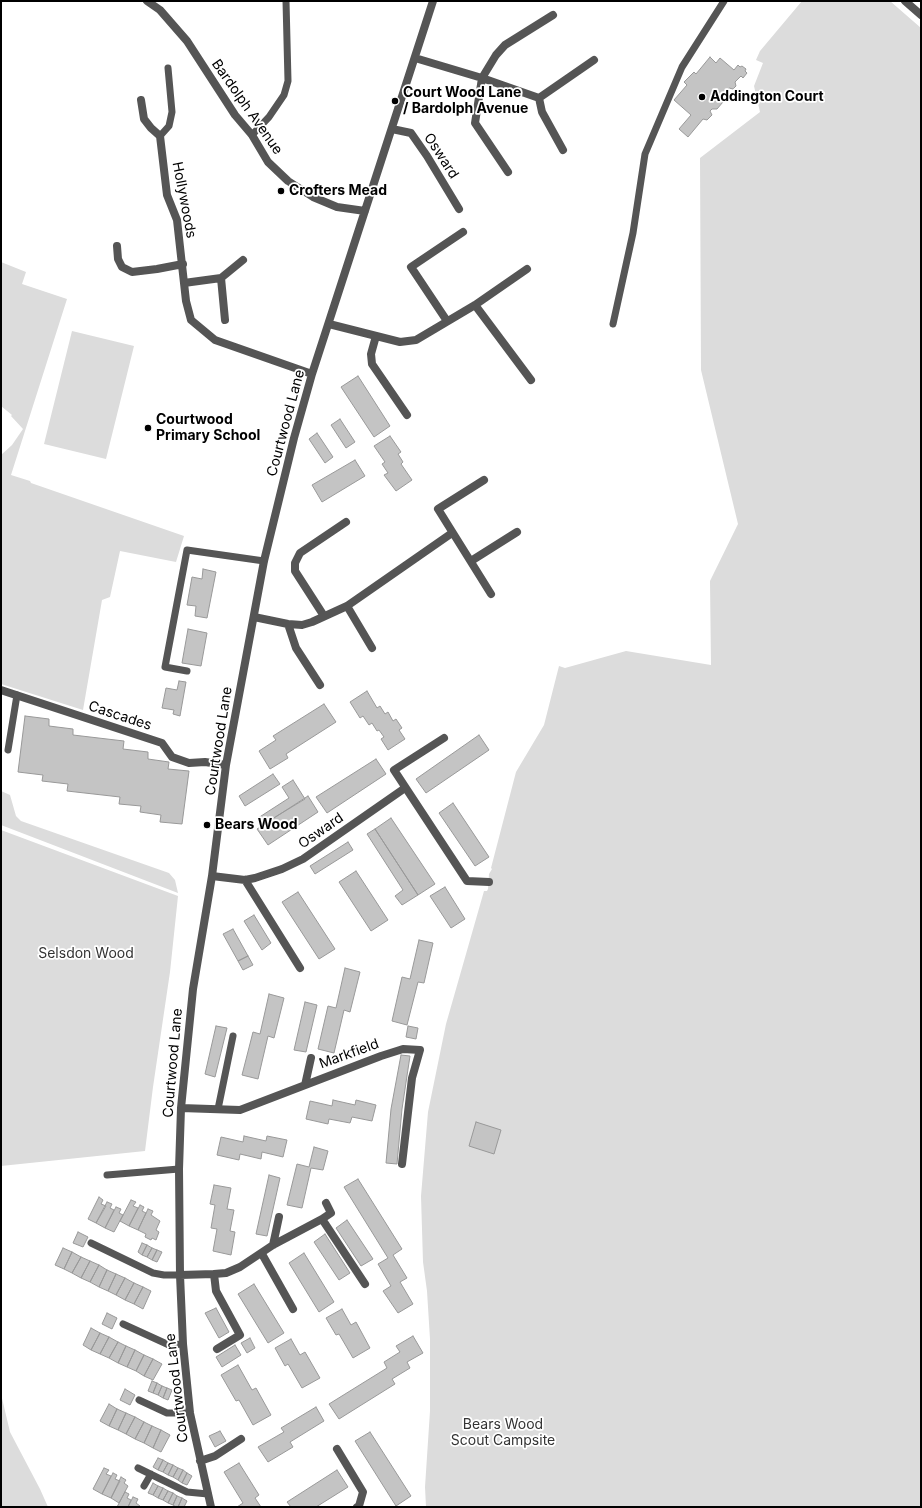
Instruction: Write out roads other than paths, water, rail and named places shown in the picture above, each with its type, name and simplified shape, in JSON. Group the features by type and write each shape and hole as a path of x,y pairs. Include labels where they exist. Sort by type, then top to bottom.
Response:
{"street":[{"name":"Bardolph Avenue","path":"148,1 160,10 187,41 235,115 252,135 268,162 288,181 313,197 337,207 365,211"},
{"name":"Courtwood Lane","path":"211,1507 190,1413 183,1344 180,1275 179,1169 181,1108 193,989 212,876 226,765 264,561 294,438 312,374 433,1"},
{"path":"905,1 921,16"},
{"path":"508,172 475,123 482,78 496,55 505,45 553,15"},
{"path":"414,58 482,78 539,98"},
{"path":"539,98 594,60"},
{"path":"539,98 542,112 563,150"},
{"path":"141,100 144,119 150,128 160,136"},
{"name":"Osward","path":"392,129 411,133 427,156 459,209"},
{"name":"Hollywoods","path":"160,136 167,195 177,220 186,301 191,320 214,340 312,374"},
{"path":"447,321 411,267 463,232"},
{"path":"117,246 118,259 122,267 132,272 182,264"},
{"path":"184,283 221,278 243,260"},
{"path":"329,324 400,342 416,340 475,305 527,269"},
{"path":"221,278 225,320"},
{"path":"475,305 530,380"},
{"path":"376,336 371,354 372,364 407,415"},
{"path":"484,480 438,509 491,594"},
{"path":"324,616 295,571 295,563 300,553 346,522"},
{"path":"471,561 517,532"},
{"path":"254,617 288,624 302,625 312,622 347,606 452,533"},
{"path":"347,606 372,648"},
{"path":"288,624 296,648 320,685"},
{"name":"Cascades","path":"1,690 162,743 172,757 189,763 205,762 226,765"},
{"path":"444,738 394,770 467,881 488,882"},
{"name":"Osward","path":"212,876 245,880 282,869 303,859 405,788"},
{"path":"245,880 300,968"},
{"name":"Markfield","path":"181,1108 240,1110 381,1056 403,1049 420,1050 412,1078 402,1164"},
{"name":"Markfield","path":"305,1085 310,1058"},
{"path":"180,1275 214,1274 240,1267 262,1254 273,1245 331,1213 326,1203"},
{"path":"273,1245 279,1217"},
{"path":"322,1219 365,1284"},
{"path":"262,1254 293,1308"},
{"path":"214,1274 216,1291 240,1335 218,1349"},
{"path":"200,1461 214,1456 241,1439"},
{"path":"337,1449 362,1492 359,1506 357,1507"}],"lane":[{"path":"252,135 270,117 284,95 288,81 286,1"},
{"path":"613,324 633,233 645,154 682,67 724,1"},
{"path":"160,136 169,126 172,112 168,68"},
{"path":"187,671 165,667 187,550 264,561"},
{"path":"8,750 16,695"},
{"path":"218,1109 233,1036"},
{"path":"107,1175 179,1169"},
{"path":"91,1242 152,1273 180,1275"},
{"path":"123,1324 169,1345 183,1344"},
{"path":"139,1400 167,1413 190,1413"},
{"path":"138,1468 187,1492 208,1494"},
{"path":"144,1486 150,1474"}],"place":[{"name":"Addington Court","path":"702,97"},
{"name":"Court Wood Lane / Bardolph Avenue","path":"395,101"},
{"name":"Crofters Mead","path":"281,191"},
{"name":"Courtwood Primary School","path":"148,428"},
{"name":"Bears Wood","path":"207,825"}],"park label":[{"name":"Selsdon Wood","path":"86,954"},
{"name":"Bears Wood Scout Campsite","path":"503,1434"}]}
